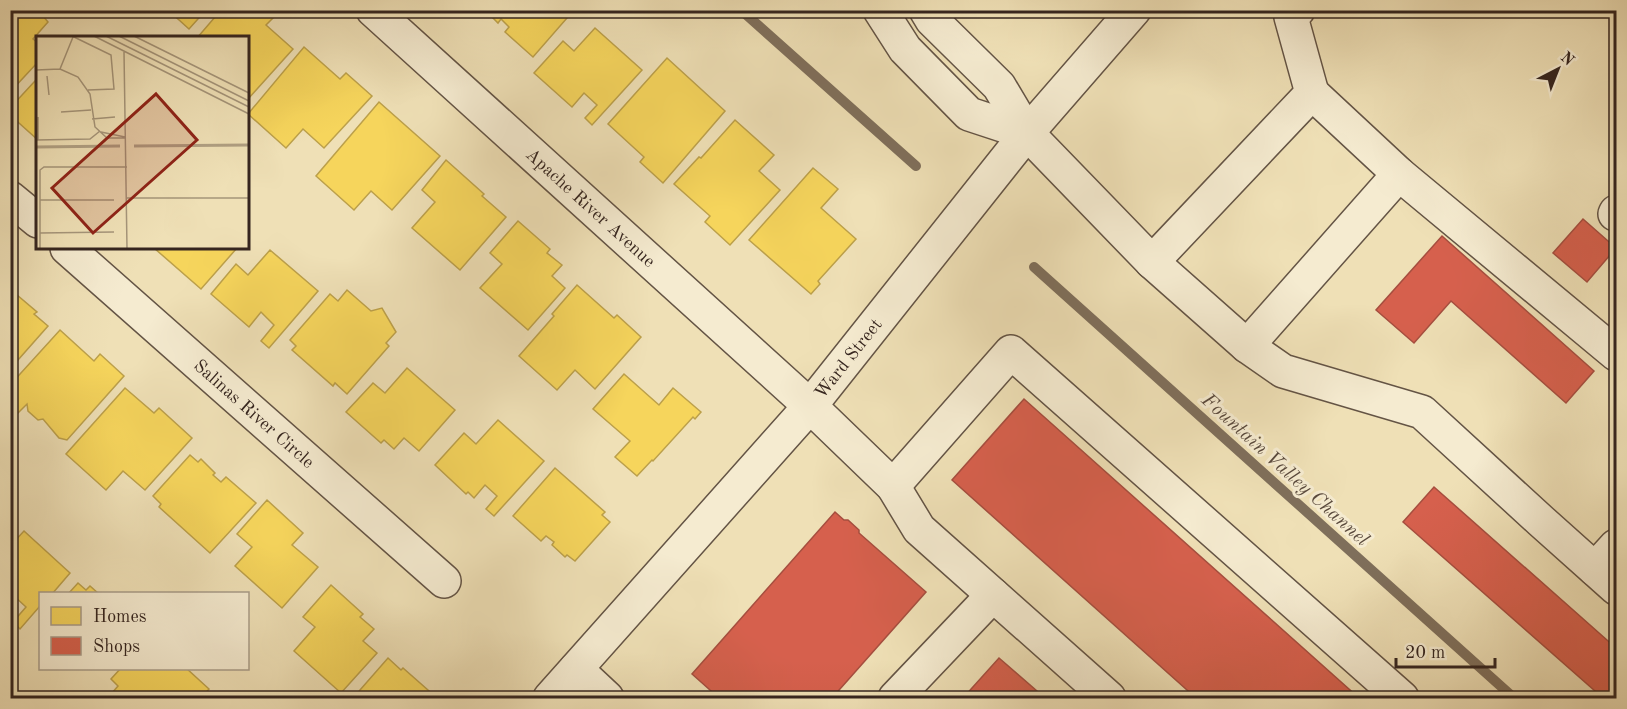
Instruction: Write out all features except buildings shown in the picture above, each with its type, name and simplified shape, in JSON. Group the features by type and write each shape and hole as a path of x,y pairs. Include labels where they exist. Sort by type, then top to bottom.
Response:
{"street":[{"name":"Apache River Avenue","path":"373,10 810,406 893,486 919,529 1109,699"},
{"path":"880,10 905,49 969,114 1026,133"},
{"path":"926,10 932,21 999,86 1026,133 1152,261 1247,346 1283,371 1422,412 1609,568"},
{"name":"Ward Street","path":"550,699 810,406 1026,133 1134,10"},
{"path":"1298,10 1291,17 1312,93 1400,174 1617,354"},
{"path":"1152,261 1312,93"},
{"path":"1247,346 1400,174"},
{"path":"10,198 36,219"},
{"name":"Salinas River Circle","path":"68,249 444,581"},
{"path":"893,486 1011,352 1402,699"},
{"path":"895,699 993,595"},
{"path":"576,669 607,699"}],"waterway":[{"name":"Fountain Valley Channel","path":"741,10 916,166"},
{"name":"Fountain Valley Channel","path":"1034,267 1514,698"}]}
